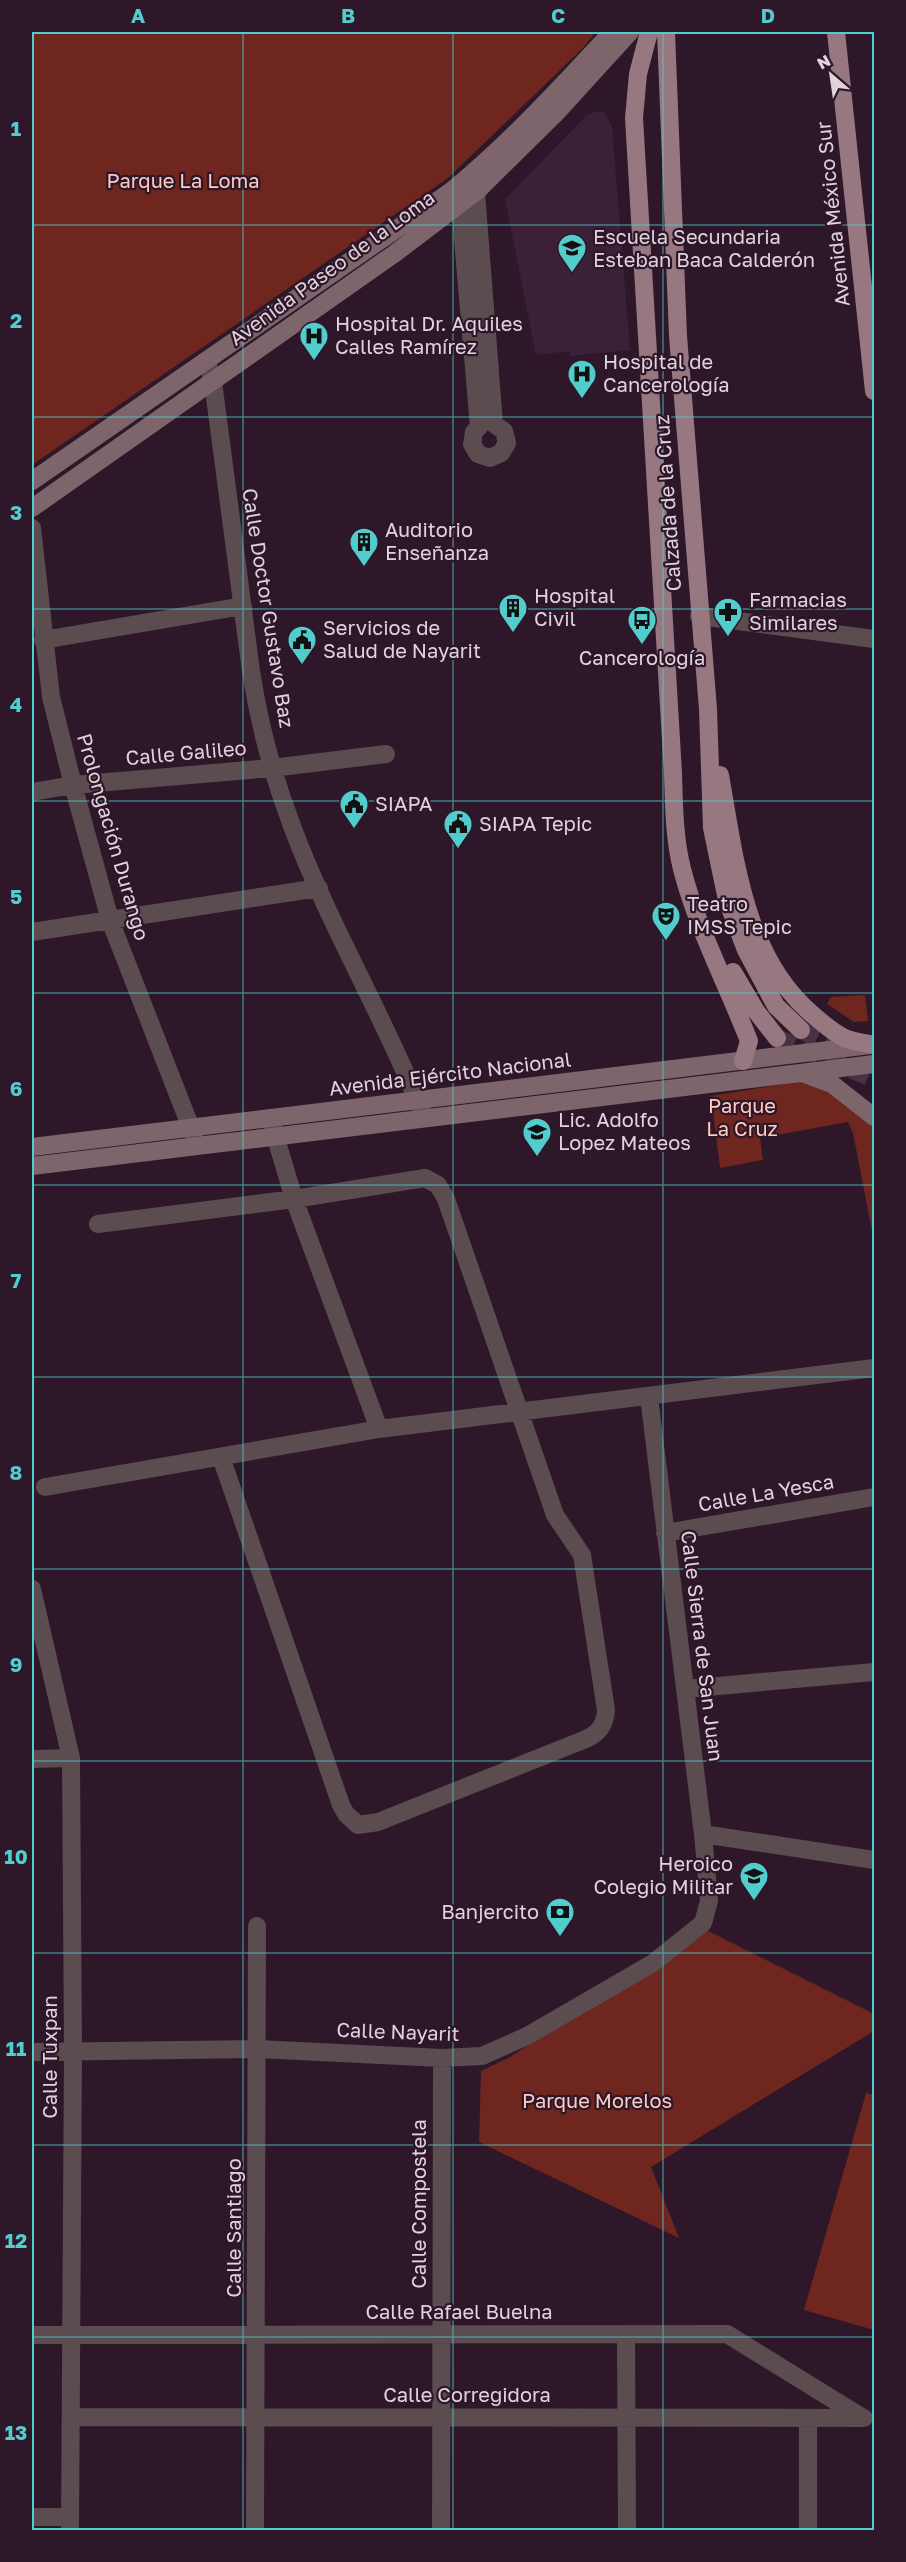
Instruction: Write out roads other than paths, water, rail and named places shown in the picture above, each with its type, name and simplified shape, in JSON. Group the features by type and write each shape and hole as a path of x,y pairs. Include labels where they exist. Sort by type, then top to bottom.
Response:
{"main road":[{"name":"Avenida Paseo de la Loma","path":"32,508 213,382 455,198 474,173 612,32"},
{"name":"Avenida Paseo de la Loma","path":"32,481 207,361 455,198 477,191 596,71 630,32"},
{"name":"Calzada de la Cruz","path":"649,32 638,74 634,118 674,773"},
{"name":"Calzada de la Cruz","path":"666,32 678,336 708,709 712,828 727,900 762,983 776,1005 801,1030"},
{"name":"Avenida México Sur","path":"836,32 874,391"},
{"path":"653,433 685,427"},
{"path":"708,709 734,859 745,899 778,978 795,998 832,1030 846,1038 874,1045"},
{"path":"674,773 682,824 702,902 740,987 777,1038"},
{"path":"674,773 674,823 682,869 749,1041 743,1061"},
{"name":"Avenida Ejército Nacional","path":"32,1147 874,1045"},
{"name":"Avenida Ejército Nacional","path":"32,1166 874,1064"},
{"path":"797,1072 832,1084 874,1117"}],"street":[{"path":"455,198 481,367 477,191 474,173"},
{"name":"Calle Doctor Gustavo Baz","path":"207,361 213,382 258,712 272,768 292,827 425,1119"},
{"name":"Prolongación Durango","path":"32,528 51,697 73,785 110,920 199,1146"},
{"path":"43,640 243,606"},
{"path":"699,616 874,639"},
{"name":"Calle Galileo","path":"32,792 73,785 272,768 387,754"},
{"path":"32,932 320,888"},
{"path":"270,1118 294,1200 379,1429"},
{"path":"98,1224 294,1200 425,1178 438,1185 446,1199 555,1515 582,1555 605,1718 595,1735 367,1825 358,1825 351,1820 341,1805 221,1457"},
{"path":"45,1487 379,1429 874,1368"},
{"name":"Calle Sierra de San Juan","path":"649,1397 703,1834 709,1901"},
{"name":"Calle La Yesca","path":"665,1533 874,1497"},
{"name":"Calle Tuxpan","path":"32,1589 71,1758 73,2052 70,2524"},
{"path":"685,1689 874,1672"},
{"path":"32,1759 71,1758"},
{"path":"703,1834 874,1860"},
{"name":"Calle Nayarit","path":"32,2052 257,2049 442,2058 482,2056 527,2036 653,1963 703,1923 709,1901"},
{"name":"Calle Santiago","path":"255,2530 258,1926"},
{"name":"Calle Compostela","path":"441,2530 442,2058"},
{"path":"626,2334 627,2530"},
{"name":"Calle Rafael Buelna","path":"32,2335 727,2334 869,2419"},
{"name":"Calle Corregidora","path":"71,2417 869,2419"},
{"path":"808,2418 808,2530"},
{"path":"32,2517 70,2524"}],"tunnel":[{"path":"801,1030 846,1051"},
{"path":"777,1038 874,1079"}],"place":[{"name":"Escuela Secundaria Esteban Baca Calderón","path":"572,274"},
{"name":"Hospital Dr. Aquiles Calles Ramírez","path":"314,362"},
{"name":"Hospital de Cancerología","path":"582,400"},
{"name":"Auditorio Enseñanza","path":"364,568"},
{"name":"Hospital Civil","path":"513,634"},
{"name":"Farmacias Similares","path":"728,638"},
{"name":"Cancerología","path":"642,646"},
{"name":"Servicios de Salud de Nayarit","path":"302,666"},
{"name":"SIAPA","path":"354,830"},
{"name":"SIAPA Tepic","path":"458,850"},
{"name":"Teatro IMSS Tepic","path":"666,942"},
{"name":"Lic. Adolfo Lopez Mateos","path":"537,1158"},
{"name":"Heroico Colegio Militar","path":"754,1902"},
{"name":"Banjercito","path":"560,1938"}],"park label":[{"name":"Parque La Loma","path":"183,181"},
{"name":"Parque La Cruz","path":"742,1118"},
{"name":"Parque Morelos","path":"597,2101"}]}
